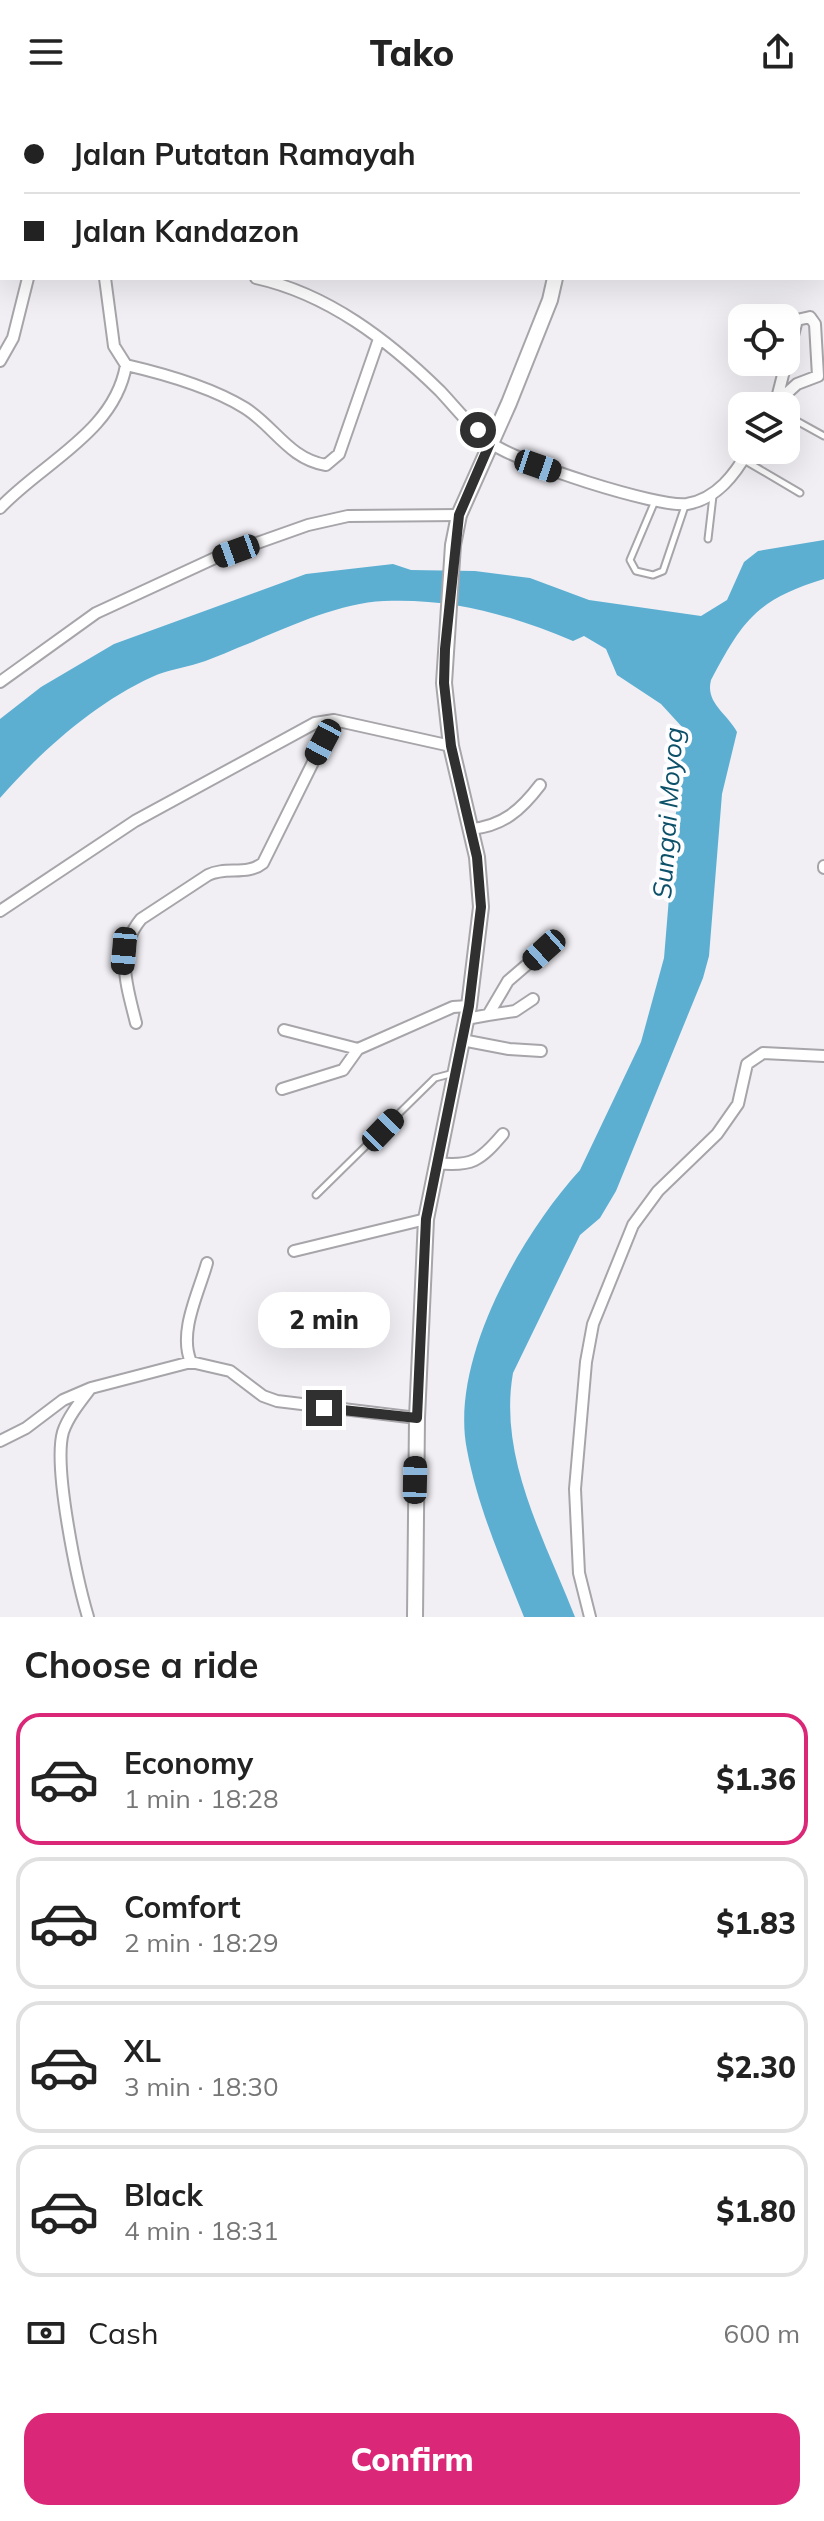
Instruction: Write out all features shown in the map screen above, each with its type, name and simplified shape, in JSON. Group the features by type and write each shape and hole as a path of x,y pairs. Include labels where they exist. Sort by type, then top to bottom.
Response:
{"main road":[{"path":"415,1617 417,1418 426,1219 468,1012 481,907 471,829 451,746 444,683 453,545 459,515 550,300 555,280"}],"street":[{"path":"0,361 13,338 28,280"},
{"path":"105,280 114,346 126,365 160,374 235,403 266,425 290,449 326,465 339,454 379,339"},
{"path":"263,280 318,297 379,339 422,374 490,443 521,461 685,505 713,495 739,464"},
{"path":"789,392 820,372 815,324 810,317 800,319"},
{"path":"0,508 18,489 74,445 115,401 126,365"},
{"path":"788,376 797,384"},
{"path":"0,682 96,613 215,558 278,535 348,516 459,515"},
{"path":"136,1023 123,967 124,951 134,928 141,919 217,870 247,870 263,863 334,720"},
{"path":"0,911 135,821 296,730 334,720 451,746"},
{"path":"471,829 506,819 524,806 540,785"},
{"path":"488,1015 508,981 544,950"},
{"path":"282,1089 343,1070 358,1049 453,1007 488,1015 515,1011 533,999"},
{"path":"284,1030 358,1049"},
{"path":"462,1040 498,1048 541,1051"},
{"path":"590,1617 579,1573 575,1489 586,1362 593,1324 604,1290 633,1225 646,1205 717,1134 738,1104 747,1064 763,1053 824,1056"},
{"path":"436,1163 469,1164 486,1154 503,1134"},
{"path":"294,1251 426,1219"},
{"path":"191,1362 187,1352 188,1331 207,1263"},
{"path":"0,1441 26,1428 63,1400 91,1388 191,1362 230,1371 263,1396 277,1401 417,1418"},
{"path":"88,1617 70,1532 61,1449 66,1424 91,1388"}],"lane":[{"path":"800,423 824,436"},
{"path":"759,464 800,493"},
{"path":"708,539 713,495"},
{"path":"656,499 630,560 636,571 653,575 663,571 685,505"},
{"path":"316,1195 435,1078 455,1073"}],"water":[{"path":"824,540 824,579 782,595 754,615 733,642 711,680 714,702 737,732 722,794 709,956 703,978 616,1191 600,1218 580,1235 513,1373 510,1405 518,1467 538,1528 575,1617 524,1617 491,1535 472,1472 464,1415 469,1377 479,1339 514,1263 557,1197 580,1170 641,1042 664,958 683,728 661,704 617,675 606,649 584,636 573,641 481,610 409,601 367,603 333,611 205,661 152,677 90,714 33,763 0,798 0,719 41,687 114,644 306,574 393,564 411,570 475,571 530,578 589,600 701,616 727,600 744,562 758,551"}],"route":[{"path":"324,1408 417,1418 426,1219 469,1006 481,907 477,857 451,746 444,683 453,545 459,515 490,443 478,430"}],"water label":[{"name":"Sungai Moyog","path":"668,813"}]}
